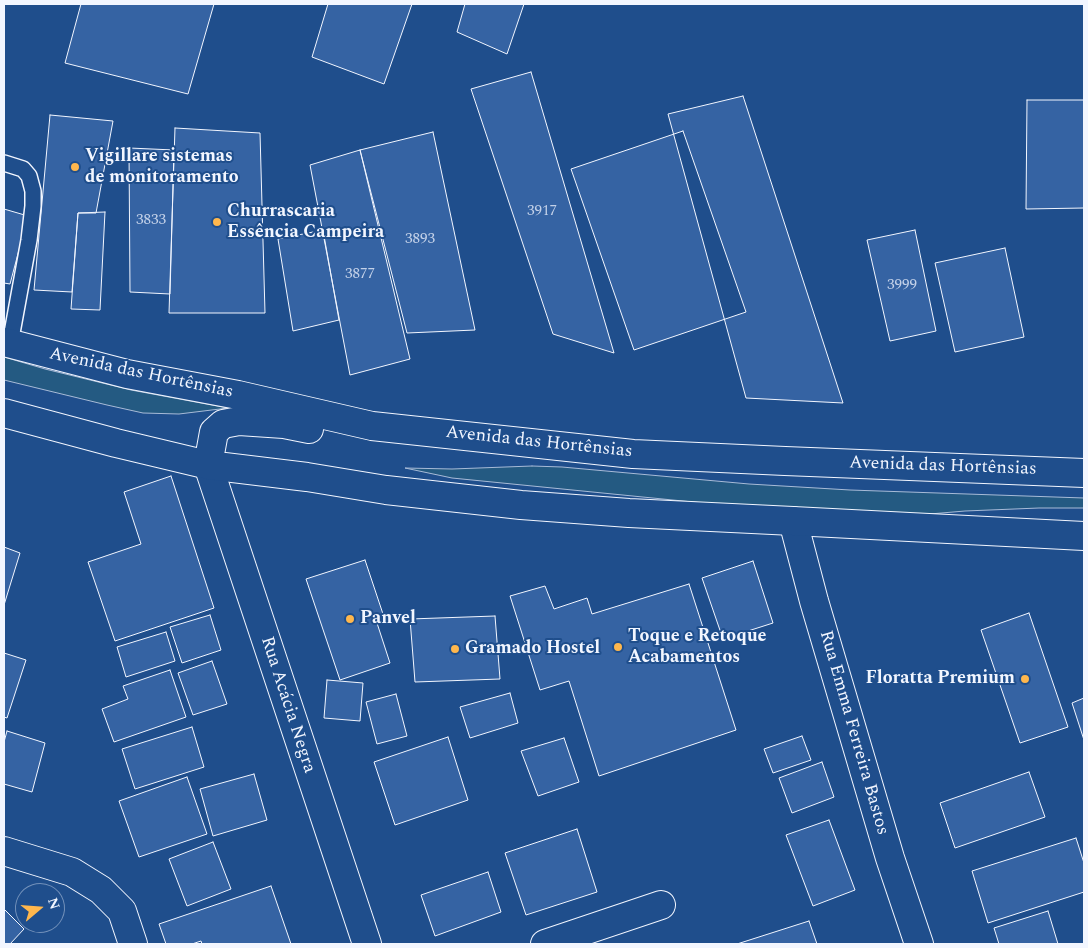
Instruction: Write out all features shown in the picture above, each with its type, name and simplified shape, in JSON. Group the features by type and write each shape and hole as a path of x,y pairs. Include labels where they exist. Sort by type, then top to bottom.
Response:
{"main road":[{"name":"Avenida das Hortênsias","path":"7,343 126,374 238,395 372,426 633,454 1084,472"},
{"path":"4,413 208,465 307,477 386,490 521,505 629,513 1084,536"},
{"path":"208,465 214,432 223,424 239,420 284,424 357,439 438,447 536,443"},
{"name":"Rua Acácia Negra","path":"208,465 367,944"},
{"name":"Rua Emma Ferreira Bastos","path":"793,520 814,601 884,839 920,944"},
{"path":"4,851 72,872 101,890 122,911 133,944"},
{"path":"545,944 661,904"}],"lane":[{"path":"4,163 23,169 29,176 33,190 29,240 7,343"}],"shaded area":[{"path":"4,357 131,390 228,408 179,414 143,413 107,405 4,380"},
{"path":"532,466 749,484 850,490 1084,498 1084,508 965,511 918,515 723,505 452,478 405,468 452,469"}],"building":[{"path":"81,4 214,4 188,94 65,63"},
{"path":"328,4 412,4 384,84 312,57"},
{"path":"465,4 524,4 507,54 457,32"},
{"path":"531,72 614,353 553,334 471,89"},
{"path":"743,96 843,403 746,398 668,114"},
{"path":"1027,100 1084,100 1084,208 1026,209"},
{"name":"Vigillare sistemas de monitoramento","path":"50,115 113,121 96,213 78,213 72,292 34,290"},
{"name":"Churrascaria Essência Campeira","path":"175,128 260,133 265,313 169,313"},
{"path":"683,131 746,312 634,350 571,169"},
{"path":"433,132 475,330 407,333 360,150"},
{"path":"129,148 174,150 170,294 130,292"},
{"path":"360,150 410,359 350,375 310,165"},
{"path":"4,209 28,216 10,284 4,283"},
{"path":"105,212 100,310 71,309 78,213"},
{"path":"323,230 339,320 293,331 278,239"},
{"path":"915,230 936,331 890,341 867,240"},
{"path":"1005,248 1024,337 955,352 935,263"},
{"path":"171,476 214,608 115,641 88,562 141,544 124,492"},
{"path":"4,547 20,553 4,605"},
{"name":"Panvel","path":"365,560 384,617 376,620 390,663 340,680 306,579"},
{"path":"753,561 773,623 723,639 702,578"},
{"name":"Toque e Retoque Acabamentos","path":"689,584 736,730 599,776 569,681 540,690 510,596 545,586 554,609 587,598 592,614"},
{"name":"Floratta Premium","path":"1029,613 1068,727 1020,743 981,630"},
{"path":"210,615 221,650 182,663 170,627"},
{"name":"Gramado Hostel","path":"495,616 500,679 415,682 410,619"},
{"path":"166,632 175,661 126,677 117,647"},
{"path":"4,653 26,660 7,718 4,717"},
{"path":"212,661 227,704 193,715 178,673"},
{"path":"170,670 186,717 114,742 102,709 128,699 123,686"},
{"path":"327,680 363,683 360,721 324,718"},
{"path":"510,693 518,723 470,738 460,707"},
{"path":"396,694 407,736 377,744 366,702"},
{"path":"1084,698 1084,740 1072,703"},
{"path":"192,727 204,767 135,789 122,749"},
{"path":"7,731 45,743 32,792 4,784 4,742"},
{"path":"802,736 811,760 773,773 764,749"},
{"path":"448,737 468,800 395,825 374,762"},
{"path":"564,738 579,782 538,796 521,751"},
{"path":"822,762 834,797 792,813 779,778"},
{"path":"1029,772 1045,817 955,848 940,803"},
{"path":"254,774 267,820 213,836 200,789"},
{"path":"187,777 207,834 139,857 119,801"},
{"path":"829,820 855,890 813,906 786,835"},
{"path":"577,829 597,892 526,915 505,853"},
{"path":"1076,838 1084,863 1084,892 988,923 972,871"},
{"path":"213,842 231,889 187,906 169,859"},
{"path":"488,872 501,912 435,936 421,895"},
{"path":"271,886 291,944 202,944 201,941 192,944 166,944 159,924"},
{"path":"4,909 15,920 15,933 20,933 10,944 4,944"},
{"path":"1048,911 1058,944 999,944 994,928"},
{"path":"809,921 817,944 737,944"}],"place":[{"name":"Vigillare sistemas de monitoramento","path":"75,167"},
{"name":"Churrascaria Essência Campeira","path":"217,222"},
{"name":"Panvel","path":"350,619"},
{"name":"Toque e Retoque Acabamentos","path":"618,647"},
{"name":"Gramado Hostel","path":"455,649"},
{"name":"Floratta Premium","path":"1025,679"}]}
